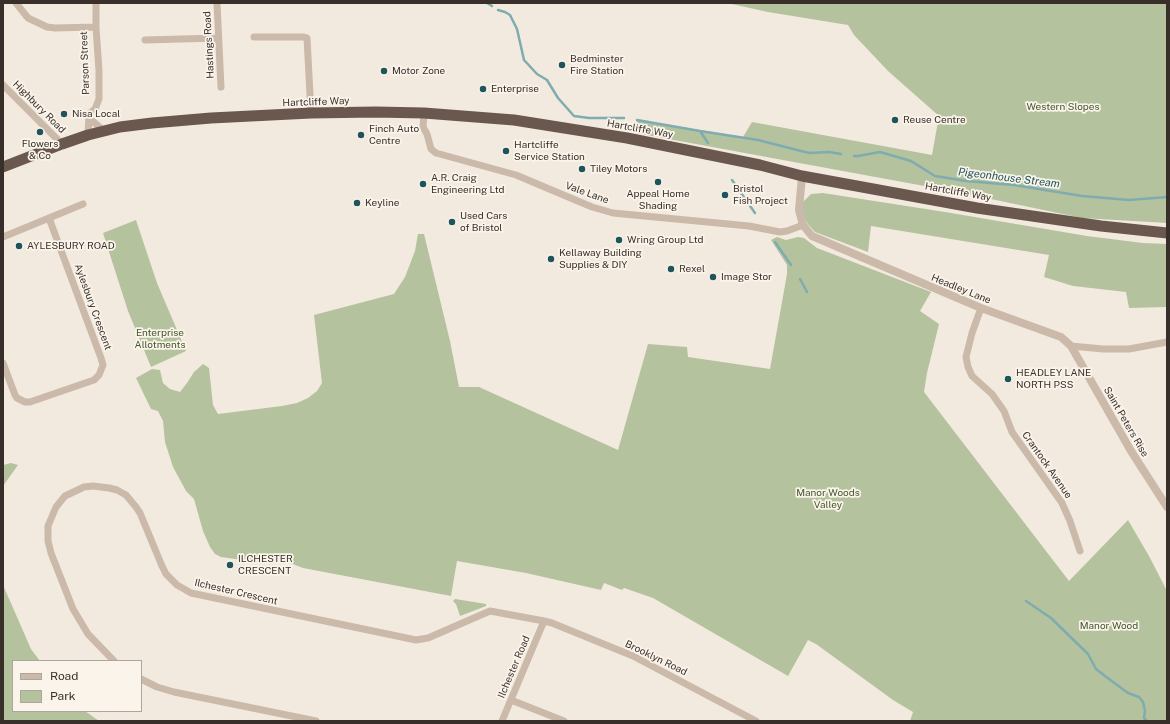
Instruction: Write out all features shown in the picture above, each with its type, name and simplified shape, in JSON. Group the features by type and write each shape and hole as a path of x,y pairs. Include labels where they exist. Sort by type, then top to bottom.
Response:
{"highway":[{"name":"Hartcliffe Way","path":"104,131 120,127 152,123 210,118 311,113 424,113 514,120 619,136 760,165 802,176 977,208 1100,226 1167,233"},
{"path":"3,167 62,144 104,131"}],"street":[{"path":"16,3 28,18 47,27 96,27"},
{"name":"Parson Street","path":"88,135 89,114 95,109 99,99 96,3"},
{"name":"Hastings Road","path":"217,3 221,87"},
{"path":"254,36 307,38 311,113"},
{"path":"145,40 218,38"},
{"name":"Highbury Road","path":"3,84 62,144"},
{"name":"Vale Lane","path":"424,113 423,127 428,134 431,149 436,153 516,175 592,207 613,213 741,226 780,232 787,232 804,225"},
{"path":"89,118 104,131"},
{"path":"802,176 800,210 804,225"},
{"path":"3,237 83,204"},
{"name":"Aylesbury Crescent","path":"3,363 15,395 17,398 25,402 30,402 94,380 99,375 101,370 102,365 97,346 49,218"},
{"name":"Headley Lane","path":"804,225 812,236 818,240 981,308 1061,337 1070,346"},
{"name":"Crantock Avenue","path":"981,308 972,333 966,357 968,368 972,376 992,394 1004,411 1012,432 1062,503 1070,521 1080,552"},
{"path":"1070,346 1103,349 1129,349 1167,342"},
{"name":"Saint Peters Rise","path":"1070,346 1131,451 1167,507"},
{"name":"Ilchester Crescent","path":"113,660 88,634 76,616 48,541 48,523 60,501 69,494 84,487 102,486 117,490 126,495 140,513 166,574 177,585 191,593 416,640 428,638 490,611 544,621"},
{"name":"Ilchester Road","path":"502,721 544,621"},
{"name":"Brooklyn Road","path":"544,621 633,656 756,721"},
{"path":"142,680 157,687 174,692 316,721"},
{"path":"511,700 564,721"}],"green space":[{"name":"Western Slopes","path":"727,3 1167,3 1167,223 1082,218 957,192 636,133 637,120 743,137 752,122 932,155 939,116 888,71 854,35 848,25 768,12"},
{"path":"823,193 1087,236 1143,243 1167,244 1167,307 1129,308 1126,292 1073,286 1044,277 1049,255 871,226 868,252 815,232 807,223 802,211 803,202 811,194"},
{"name":"Enterprise Allotments","path":"136,220 157,283 186,351 151,367 128,311 103,233"},
{"name":"Manor Woods Valley","path":"418,234 424,234 450,341 459,387 479,387 618,450 648,344 687,347 688,357 770,369 787,274 787,265 771,240 777,237 786,240 798,237 804,238 817,248 931,292 920,311 939,324 924,392 1069,581 1128,520 1149,556 1167,591 1167,721 910,721 913,712 893,700 816,644 808,640 788,676 653,598 624,588 622,590 604,583 601,590 526,573 457,561 451,596 303,568 285,561 264,563 221,557 215,554 203,531 194,499 186,491 173,467 165,442 163,421 158,411 151,409 136,378 152,369 160,370 163,383 170,389 180,392 194,372 203,364 209,368 213,405 218,414 282,406 297,403 308,398 317,391 322,383 314,315 394,294 405,277 415,251"},
{"path":"11,463 18,465 3,486 3,465"},
{"path":"3,585 31,649 39,660 12,660 12,712 86,712 99,721 3,721"},
{"path":"455,599 486,604 486,606 460,616 456,604 453,601"}],"waterway":[{"path":"487,3 492,6"},
{"path":"498,10 510,15 517,29 524,60 537,74 547,80 558,98 574,116 589,118 624,118"},
{"path":"637,120 700,131 708,143"},
{"name":"Pigeonhouse Stream","path":"700,131 758,140 809,153 829,152 841,154"},
{"name":"Pigeonhouse Stream","path":"854,156 880,152 911,161 935,176 966,181 1014,185 1082,196 1129,200 1167,197"},
{"path":"732,180 755,213"},
{"path":"775,242 791,265"},
{"path":"800,279 807,292"},
{"path":"1026,601 1051,618 1088,654 1096,669 1128,693 1139,697 1143,702 1145,711 1144,718 1147,721"}],"place":[{"name":"Bedminster Fire Station","path":"562,65"},
{"name":"Motor Zone","path":"384,71"},
{"name":"Enterprise","path":"483,89"},
{"name":"Nisa Local","path":"64,114"},
{"name":"Reuse Centre","path":"895,120"},
{"name":"Flowers & Co","path":"40,132"},
{"name":"Finch Auto Centre","path":"361,135"},
{"name":"Hartcliffe Service Station","path":"506,151"},
{"name":"Tiley Motors","path":"582,169"},
{"name":"Appeal Home Shading","path":"658,182"},
{"name":"A.R. Craig Engineering Ltd","path":"423,184"},
{"name":"Bristol Fish Project","path":"725,195"},
{"name":"Keyline","path":"357,203"},
{"name":"Used Cars of Bristol","path":"452,222"},
{"name":"Wring Group Ltd","path":"619,240"},
{"name":"AYLESBURY ROAD","path":"19,246"},
{"name":"Kellaway Building Supplies & DIY","path":"551,259"},
{"name":"Rexel","path":"671,269"},
{"name":"Image Stor","path":"713,277"},
{"name":"HEADLEY LANE NORTH PSS","path":"1008,379"},
{"name":"ILCHESTER CRESCENT","path":"230,565"}],"park label":[{"name":"Manor Wood","path":"1109,626"}]}
